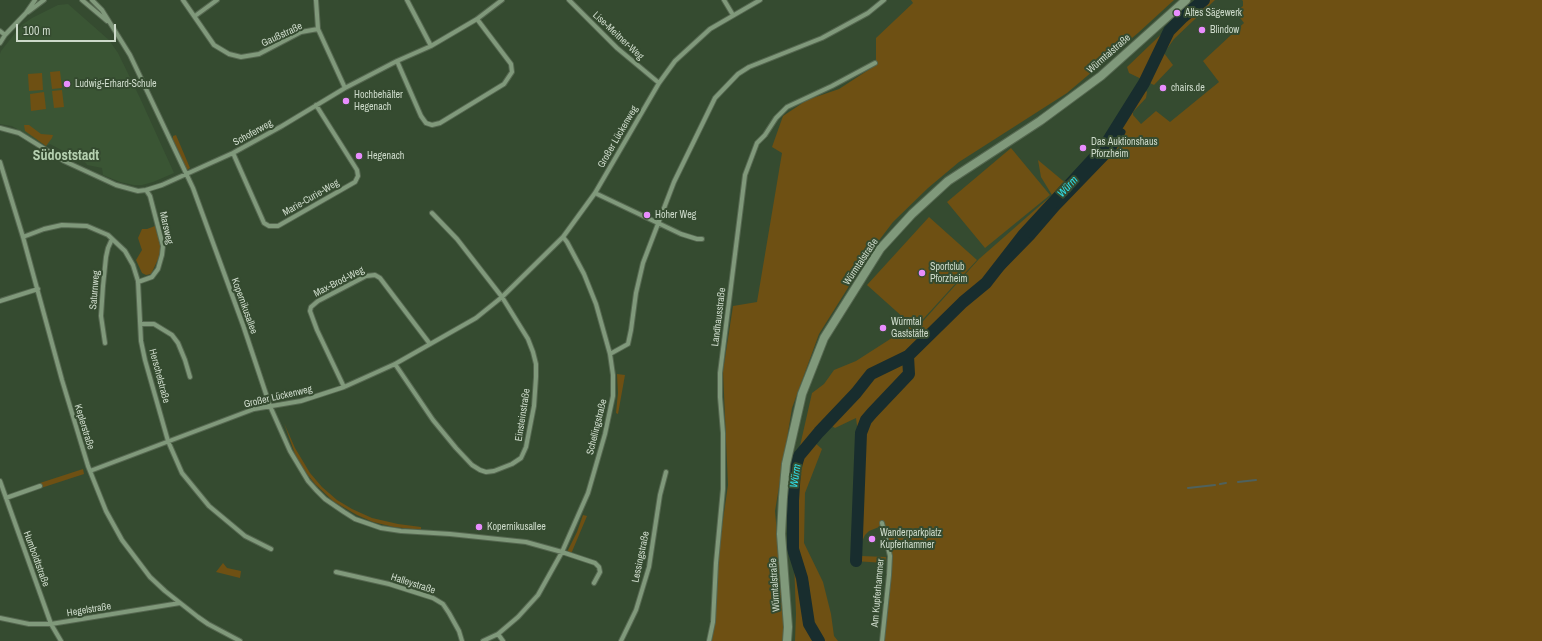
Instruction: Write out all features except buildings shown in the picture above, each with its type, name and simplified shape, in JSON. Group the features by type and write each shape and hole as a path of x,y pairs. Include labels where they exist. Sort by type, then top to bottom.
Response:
{"main road":[{"name":"Würmtalstraße","path":"787,641 788,627 782,534 786,464 802,394 824,338 880,249 912,214 948,181 1040,121 1101,76 1186,0"}],"street":[{"path":"0,43 5,35 26,13 35,0"},
{"path":"26,13 44,0"},
{"name":"Kopernikusallee","path":"82,0 109,22"},
{"name":"Kopernikusallee","path":"92,0 102,10 130,55 193,188 243,325 270,406 290,451 308,481 334,506 355,519 381,528 402,532 450,534 526,542 562,552"},
{"name":"Gaußstraße","path":"183,0 214,45 228,54 241,57 259,54 302,32 318,29"},
{"path":"195,16 217,0"},
{"path":"316,0 318,29 345,88"},
{"path":"407,0 431,46"},
{"name":"Schoferweg","path":"0,128 19,133 64,161 116,185 138,191 146,190 233,153 282,126 345,88 397,61 431,46 477,19 502,0"},
{"name":"Lise-Meitner-Weg","path":"569,0 617,48 659,83"},
{"path":"724,0 733,15"},
{"name":"Großer Lückenweg","path":"90,471 254,409 301,401 344,387 395,364 476,318 502,297 563,237 594,194 659,83 675,60 710,29 760,0"},
{"path":"610,354 628,344 632,330 636,293 643,263 674,182 715,98 738,74 749,67 822,38 868,13 884,0"},
{"path":"397,61 420,116 426,123 432,125 440,123 504,84 512,72 511,64 477,19"},
{"path":"0,31 5,35"},
{"name":"Landhausstraße","path":"709,641 713,622 717,555 724,489 720,373 745,175 757,143 765,135 776,118 787,107 832,86 875,63"},
{"name":"Marie-Curie-Weg","path":"233,153 264,223 269,226 278,226 355,182 358,176 357,170 316,105"},
{"name":"Keplerstraße","path":"0,162 38,289 62,380 90,471 106,512 126,545 150,577 180,603 208,624 240,641"},
{"name":"Marsweg","path":"138,282 152,278 158,268 163,246 150,196 146,190"},
{"path":"594,194 681,234 697,240 702,240"},
{"path":"432,213 456,239 502,297"},
{"name":"Herschelstraße","path":"23,237 62,225 87,226 108,235 125,251 133,265 138,282 145,360 168,441 182,473 209,506 245,536 271,549"},
{"name":"Schellingstraße","path":"483,641 498,634 518,617 538,595 562,552 588,493 606,434 613,396 613,375 610,354 594,298 584,274 563,237"},
{"name":"Saturnweg","path":"105,342 101,316 103,286 107,252 112,239"},
{"name":"Max-Brod-Weg","path":"344,387 317,330 310,311 311,307 318,301 366,276 375,275 380,278 430,344"},
{"path":"0,301 38,289"},
{"name":"Einsteinstraße","path":"395,364 433,420 472,465 486,472 494,471 512,464 521,458 528,439 534,406 536,364 528,339 502,297"},
{"path":"141,324 154,324 172,335 178,343 190,377"},
{"name":"Lessingstraße","path":"621,641 636,610 649,567 660,495 666,472"},
{"name":"Humboldtstraße","path":"0,481 51,624 61,641"},
{"path":"6,498 40,486"},
{"name":"Am Kupferhammer","path":"882,523 890,556 890,575 882,641"},
{"path":"562,552 595,563 599,567 600,572 594,583"},
{"name":"Halleystraße","path":"336,572 389,584 433,598 443,604 459,631 462,641"},
{"name":"Hegelstraße","path":"0,618 29,624 51,624 180,603"},
{"path":"498,634 503,641"}],"shaded area":[{"path":"911,0 1174,0 1138,33 1067,93 959,162 928,188 893,222 871,251 819,334 792,408 775,511 783,601 783,641 712,641 719,547 728,485 723,371 733,306 757,302 782,153 772,147 783,116 807,100 839,89 876,65 876,38 913,3"},
{"path":"1197,0 1215,0 1174,39 1164,53 1173,65 1154,85 1129,73 1127,67"},
{"path":"1242,0 1542,0 1542,641 884,641 890,587 891,555 884,525 869,531 865,535 859,548 861,556 886,557 885,563 854,561 852,556 858,433 856,418 835,428 825,422 804,445 800,446 812,393 824,384 834,370 856,361 909,327 915,330 979,259 1052,195 1041,177 1038,160 1068,185 1096,153 1141,85 1147,92 1146,98 1133,112 1133,115 1141,124 1156,111 1170,122 1219,82 1203,61 1244,23 1237,11 1243,6"},
{"name":"Ludwig-Erhard-Schule","path":"68,4 109,40 118,53 174,173 142,185 120,182 103,175 102,168 87,165 86,163 50,144 46,146 12,126 0,124 1,51 23,24 58,5"},
{"path":"60,71 62,88 52,89 50,72"},
{"path":"42,73 43,90 29,91 28,74"},
{"path":"62,90 64,107 54,108 52,91"},
{"path":"44,92 46,109 31,111 30,94"},
{"path":"24,125 29,125 41,134 53,135 52,138 46,146 25,131"},
{"path":"176,135 190,168 187,170 173,139 173,136"},
{"name":"Sportclub Pforzheim","path":"1011,148 1050,195 985,248 947,202"},
{"name":"Sportclub Pforzheim","path":"929,217 977,260 915,328 867,285"},
{"path":"155,226 160,243 160,255 151,274 146,275 142,273 136,260 142,250 138,238 142,229"},
{"path":"617,374 625,375 618,414 616,413 618,393"},
{"path":"284,423 295,448 310,473 322,487 337,500 372,518 398,524 421,527 421,530 394,527 373,522 357,515 333,501 315,484 300,465"},
{"path":"814,442 822,449 805,493 804,543 823,582 831,614 834,636 838,641 824,641 810,618 809,584 803,563 795,550 797,475 801,460"},
{"path":"83,469 84,474 41,488 40,483"},
{"path":"583,515 587,516 571,554 567,552 577,532"},
{"path":"794,562 800,573 803,585 807,622 817,641 795,641 796,614"},
{"path":"223,563 227,568 241,571 240,578 216,572"}],"waterway":[{"name":"Würm","path":"819,641 809,624 802,578 793,549 795,469 799,456 819,432 856,393 871,374 908,356 963,302 986,283 1024,234 1104,147 1144,83 1169,31 1204,0"},
{"path":"986,283 1112,150 1122,132"},
{"name":"Würm","path":"856,561 861,433 866,420 909,374 908,356"},
{"path":"1238,482 1256,480"},
{"path":"1220,484 1226,483"},
{"path":"1188,488 1215,485"}],"place":[{"name":"Altes Sägewerk","path":"1177,13"},
{"name":"Blindow","path":"1202,30"},
{"name":"Ludwig-Erhard-Schule","path":"67,84"},
{"name":"chairs.de","path":"1163,88"},
{"name":"Hochbehälter Hegenach","path":"346,101"},
{"name":"Das Auktionshaus Pforzheim","path":"1083,148"},
{"name":"Hegenach","path":"359,156"},
{"name":"Hoher Weg","path":"647,215"},
{"name":"Sportclub Pforzheim","path":"922,273"},
{"name":"Würmtal Gaststätte","path":"883,328"},
{"name":"Kopernikusallee","path":"479,527"},
{"name":"Wanderparkplatz Kupferhammer","path":"872,539"}],"district":[{"name":"Südoststadt","path":"66,156"}]}
